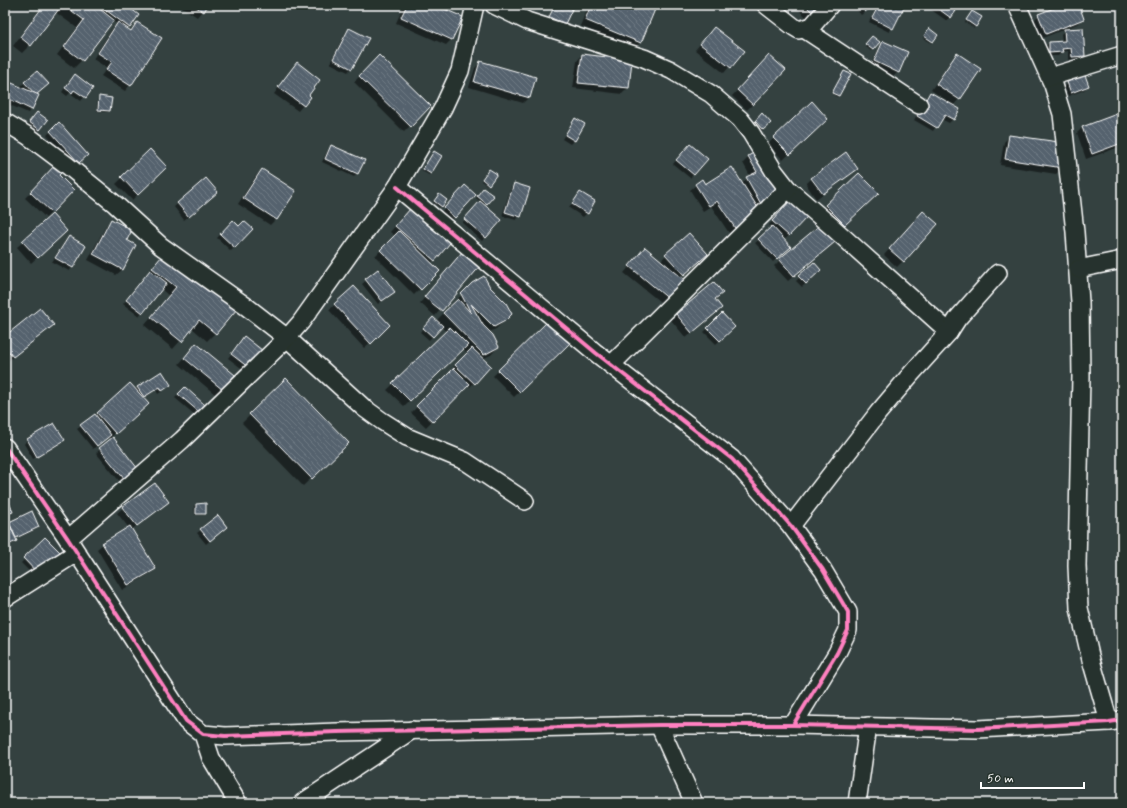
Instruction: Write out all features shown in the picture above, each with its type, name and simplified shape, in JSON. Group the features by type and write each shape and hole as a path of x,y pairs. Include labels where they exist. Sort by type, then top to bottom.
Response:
{"street":[{"path":"5,598 72,546 287,338 301,322 397,187 443,108 456,83 464,59 475,5"},
{"path":"494,5 527,21 644,58 671,70 711,94 740,119 751,133 774,171 788,189 949,332"},
{"path":"766,5 799,30 812,26 830,5"},
{"path":"203,734 225,736 412,730 659,725 793,725 978,729 1115,721 1091,660 1079,608 1077,566 1081,377 1080,302 1075,232 1062,114 1059,100 1050,77 1017,5"},
{"path":"804,29 919,105"},
{"path":"1050,77 1122,55"},
{"path":"5,122 28,136 68,166 115,204 161,246 247,307 287,338 364,408 407,437 465,461 525,500"},
{"path":"397,187 610,365 732,459 791,526 823,570 848,612 848,630 837,653 793,725"},
{"path":"610,365 788,189"},
{"path":"1078,269 1122,260"},
{"path":"791,526 878,413 998,273"},
{"path":"5,448 72,546 186,721 203,734 212,758 238,803"},
{"path":"659,725 694,803"},
{"path":"856,803 868,726"},
{"path":"302,803 412,730"}],"building":[{"path":"44,5 62,5 31,46 20,37"},
{"path":"64,5 95,5 114,20 83,61 64,47 84,20"},
{"path":"99,5 126,5 139,15 130,28"},
{"path":"193,5 208,5 204,12"},
{"path":"407,5 435,5 463,17 452,40 401,17"},
{"path":"555,5 574,5 565,24 549,17"},
{"path":"591,5 651,5 656,7 641,43 585,20"},
{"path":"805,5 825,5 815,15"},
{"path":"859,5 874,5 865,12"},
{"path":"879,5 905,5 893,29 872,18"},
{"path":"933,5 960,5 951,18"},
{"path":"1062,5 1079,5 1084,19 1046,34 1038,14"},
{"path":"972,11 982,17 976,27 966,20"},
{"path":"118,22 131,31 137,22 162,38 131,86 106,70 112,62 98,53"},
{"path":"714,27 745,51 731,68 700,44"},
{"path":"349,28 369,38 352,69 333,59"},
{"path":"929,28 938,35 933,42 924,36"},
{"path":"1083,28 1085,56 1072,57 1071,48 1062,49 1063,52 1049,53 1049,42 1065,41 1064,29"},
{"path":"872,36 880,42 873,50 865,44"},
{"path":"883,41 908,52 899,73 874,61"},
{"path":"957,53 981,69 960,100 936,84"},
{"path":"582,54 632,60 629,88 578,83"},
{"path":"379,55 431,106 411,127 359,76"},
{"path":"769,55 786,70 753,105 737,90"},
{"path":"480,61 536,77 530,98 474,82"},
{"path":"297,62 320,80 309,95 311,97 304,106 278,87"},
{"path":"37,71 49,84 36,95 24,82"},
{"path":"844,71 851,74 839,96 832,93"},
{"path":"75,74 93,88 86,98 74,90 72,93 65,88"},
{"path":"1085,75 1089,86 1071,93 1067,82"},
{"path":"5,80 39,95 32,110 5,97"},
{"path":"930,92 960,109 954,120 945,115 937,128 917,116"},
{"path":"99,96 112,98 110,111 98,110"},
{"path":"812,101 828,119 790,155 773,138"},
{"path":"37,112 48,120 40,130 29,122"},
{"path":"1122,112 1122,143 1092,154 1082,127"},
{"path":"762,113 771,123 763,130 755,121"},
{"path":"575,118 585,124 575,141 565,135"},
{"path":"59,122 88,155 79,163 50,131"},
{"path":"1009,135 1066,143 1063,168 1005,159"},
{"path":"690,144 708,159 694,175 676,160"},
{"path":"331,145 365,160 358,174 325,159"},
{"path":"150,149 167,167 138,195 121,177"},
{"path":"759,150 782,192 761,204 746,177 757,172 748,156"},
{"path":"434,151 442,156 431,174 423,169"},
{"path":"846,152 858,169 823,194 811,178"},
{"path":"55,165 62,172 59,175 74,190 52,213 30,192"},
{"path":"732,167 760,211 735,228 717,201 709,206 695,184 702,179 705,184"},
{"path":"262,169 296,191 277,220 243,198"},
{"path":"489,169 497,174 489,185 482,179"},
{"path":"859,173 879,193 845,225 825,205"},
{"path":"206,178 218,192 189,217 177,203"},
{"path":"514,183 530,188 521,217 505,212"},
{"path":"465,185 476,195 455,218 444,208"},
{"path":"483,188 494,196 487,204 477,196"},
{"path":"580,192 595,201 588,214 572,204"},
{"path":"439,194 447,200 442,207 434,201"},
{"path":"480,201 502,220 486,238 464,219"},
{"path":"790,201 807,217 789,236 772,221"},
{"path":"411,208 450,243 435,261 395,226"},
{"path":"923,211 938,224 904,262 889,249"},
{"path":"52,214 67,231 38,258 22,241"},
{"path":"111,219 132,230 127,240 136,245 123,270 93,254"},
{"path":"233,220 239,226 244,221 253,229 235,248 220,234"},
{"path":"820,225 835,242 794,276 779,259"},
{"path":"772,226 791,247 777,259 758,239"},
{"path":"399,231 440,271 421,290 380,250"},
{"path":"689,233 708,254 684,275 665,254"},
{"path":"69,236 86,246 73,268 55,258"},
{"path":"645,247 686,281 670,300 629,266"},
{"path":"166,251 237,309 216,334 199,320 182,342 151,317 176,287 152,268"},
{"path":"463,251 481,265 442,311 424,297"},
{"path":"814,262 821,270 806,284 798,276"},
{"path":"378,269 395,292 382,301 365,279"},
{"path":"150,270 167,283 143,313 126,300"},
{"path":"484,276 490,287 506,303 512,314 505,321 494,327 471,304 483,325 493,335 499,347 484,355 443,313 458,299 471,313 461,294 472,283"},
{"path":"714,282 723,293 715,299 722,308 692,333 676,314"},
{"path":"354,286 390,325 371,344 334,304"},
{"path":"40,308 54,325 13,357 5,347 5,336"},
{"path":"722,313 735,327 720,341 707,328"},
{"path":"433,317 443,326 433,337 423,328"},
{"path":"549,320 571,342 520,392 498,370"},
{"path":"450,327 468,345 410,401 392,383"},
{"path":"244,336 267,354 253,371 231,354"},
{"path":"196,343 235,375 223,390 184,358"},
{"path":"472,348 491,366 475,384 455,365"},
{"path":"454,368 470,384 433,422 416,406"},
{"path":"162,371 171,385 162,391 160,387 144,397 137,387"},
{"path":"286,378 349,443 312,479 249,414"},
{"path":"130,383 149,404 116,434 97,413"},
{"path":"185,387 205,405 199,412 178,394"},
{"path":"95,414 111,435 97,446 80,425"},
{"path":"54,423 65,440 37,457 27,439"},
{"path":"113,437 138,469 125,480 99,448"},
{"path":"155,483 169,502 137,526 122,507"},
{"path":"5,493 13,512 5,515"},
{"path":"206,503 206,514 196,514 196,504"},
{"path":"32,511 39,527 16,538 9,522"},
{"path":"218,515 227,527 210,541 200,529"},
{"path":"8,522 17,541 5,546 5,523"},
{"path":"130,526 156,569 128,585 102,543"},
{"path":"45,537 62,554 40,576 23,558"}],"cycle path":[{"path":"397,187 596,353 732,459 791,526 823,570 848,612 848,630 837,653 793,725"},
{"path":"5,447 68,539 186,721 203,734 225,736 659,725 793,725 978,729 1122,720"}]}
